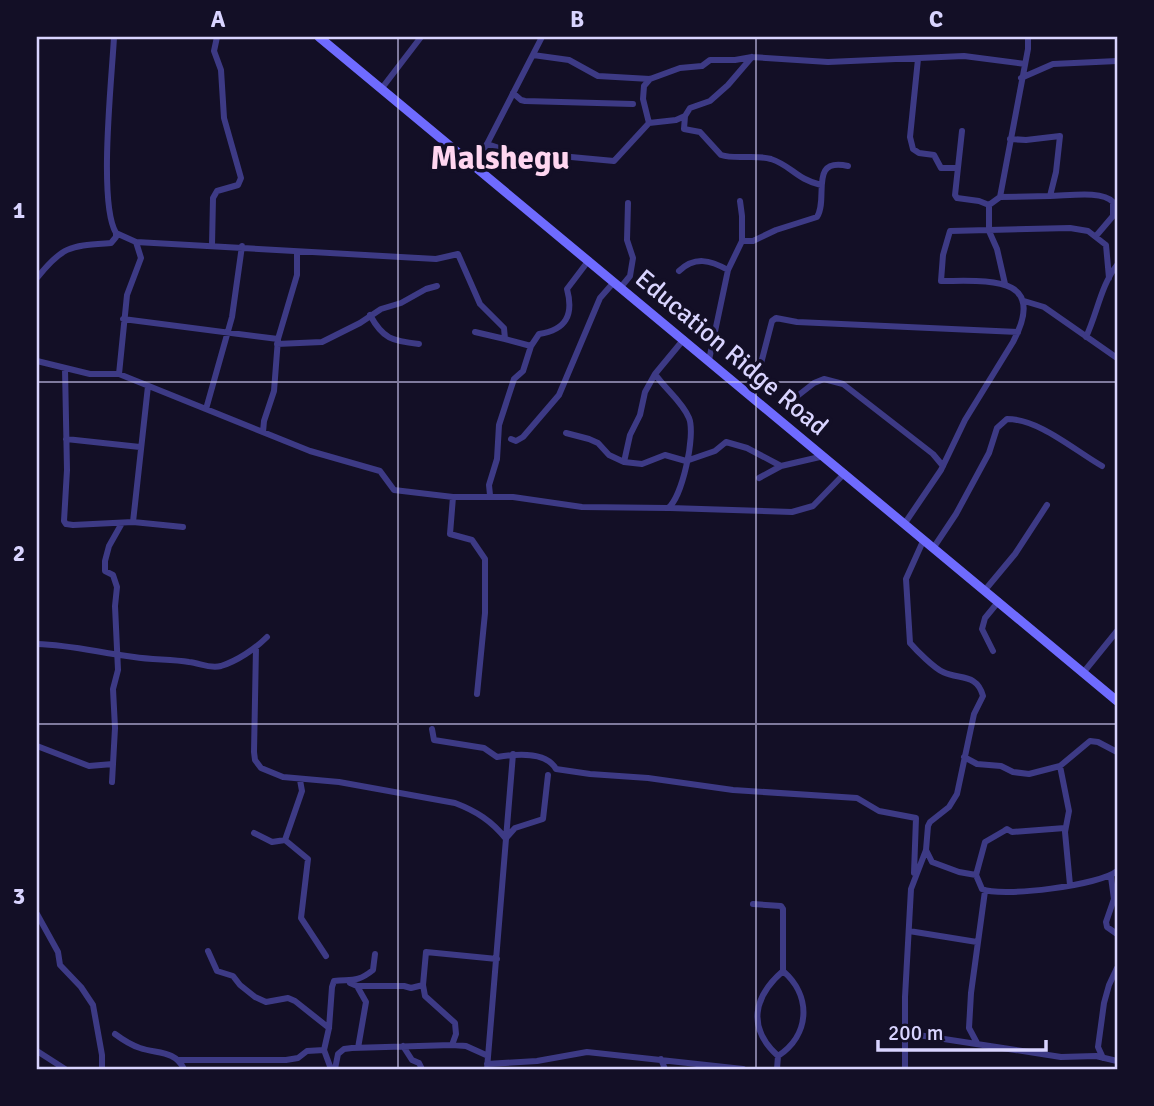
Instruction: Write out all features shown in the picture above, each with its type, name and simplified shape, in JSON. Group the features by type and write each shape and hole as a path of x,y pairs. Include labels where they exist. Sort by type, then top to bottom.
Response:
{"main road":[{"name":"Education Ridge Road","path":"319,37 1117,701"}],"street":[{"path":"114,37 108,194 109,219 116,233 136,242 242,246 297,252 436,259 458,254 480,304 504,328 505,339"},
{"path":"212,245 212,198 217,191 238,185 241,178 225,118 221,70 214,51 217,37"},
{"path":"382,88 421,37"},
{"path":"473,164 487,144 542,37"},
{"path":"1000,197 1028,37"},
{"path":"533,55 569,61 598,76 650,79 680,68 702,66 710,60 752,57 828,62 964,56 1025,64"},
{"path":"752,57 710,101 690,108 685,116 684,129 700,132 721,155 769,159 780,163 807,182 821,185"},
{"path":"918,59 910,137 913,149 919,153 934,155 941,168 956,168"},
{"path":"1021,78 1053,64 1117,61"},
{"path":"649,123 643,99 644,86 650,79"},
{"path":"513,93 526,101 633,104"},
{"path":"487,144 523,156 614,161 649,123 676,120 685,116"},
{"path":"962,131 955,195 957,198 989,205"},
{"path":"1010,139 1060,136 1050,196"},
{"path":"742,241 753,241 776,230 817,217 822,207 822,176 828,166 848,166"},
{"path":"989,205 1000,197 1100,195 1110,198 1113,202 1113,216 1096,236"},
{"path":"709,360 729,270 742,241 743,216 740,201"},
{"path":"511,439 516,441 523,437 559,395 600,298 629,276 633,258 627,240 628,203"},
{"path":"989,205 989,231 997,249 1005,284"},
{"path":"1109,278 1106,245 1096,236 1080,229 950,231 943,255 941,281 1005,284 1016,289 1024,301 1044,307 1117,358"},
{"path":"37,278 61,252 77,245 111,243 116,233"},
{"path":"119,374 127,295 141,258 136,242"},
{"path":"205,409 236,296 242,246"},
{"path":"263,432 274,391 277,341 297,275 297,252"},
{"path":"490,495 489,485 497,459 499,425 514,379 523,371 531,346 539,334 553,332 565,321 570,310 567,289 589,260"},
{"path":"679,271 692,261 705,260 729,270"},
{"path":"1086,337 1097,314 1098,302 1117,265"},
{"path":"123,319 227,331 277,341 322,342 370,315 437,286"},
{"path":"905,523 943,466 965,421 1018,332 1024,301"},
{"path":"370,315 379,331 386,337 419,344"},
{"path":"759,371 772,321 776,318 797,322 1018,332"},
{"path":"475,332 531,346"},
{"path":"624,462 645,392 655,374 684,340"},
{"path":"37,361 90,374 119,374 310,451 380,471 394,490 453,497 490,495 582,507 792,512 813,506 845,474"},
{"path":"65,369 66,524 73,526 133,522 183,527"},
{"path":"655,374 689,418 690,438 686,461 677,498 668,508"},
{"path":"792,401 814,383 824,379 842,384 933,454 943,466"},
{"path":"133,522 148,386"},
{"path":"934,547 956,514 989,453 997,428 1007,419 1033,424 1102,466"},
{"path":"566,433 598,443 609,455 624,462 642,464 666,455 686,461 706,456 730,442 763,455 781,466"},
{"path":"66,439 140,447"},
{"path":"759,478 781,466 824,456"},
{"path":"453,497 450,534 472,540 485,559 485,613 477,694"},
{"path":"985,590 1014,554 1046,505"},
{"path":"112,782 113,689 118,670 115,606 117,587 113,575 105,570 105,561 122,523"},
{"path":"905,1069 911,889 926,850 930,822 950,807 957,794 974,714 982,701 981,690 966,677 942,672 910,643 906,579 924,539"},
{"path":"993,651 982,629 985,618 999,601"},
{"path":"1083,673 1117,631"},
{"path":"37,644 78,646 116,654 192,662 210,667 222,666 267,638"},
{"path":"256,647 255,760 261,768 300,780 339,782 455,803 472,809 485,818 506,839"},
{"path":"432,729 434,740 484,748 498,757 513,754 546,758 556,769 733,790 857,798 879,811 916,818 914,878"},
{"path":"964,757 978,764 1029,774 1060,766 1090,741 1117,752"},
{"path":"37,746 89,766 113,764"},
{"path":"513,754 487,1066 537,1061 578,1052 743,1069"},
{"path":"1060,766 1069,811 1065,828 1070,886"},
{"path":"506,839 515,828 542,819 548,775"},
{"path":"300,780 302,791"},
{"path":"285,840 302,791 313,781"},
{"path":"977,1043 969,1028 985,891 976,875 985,842 1007,829 1012,832 1065,828"},
{"path":"254,833 272,842 285,840 308,859 301,918 326,956"},
{"path":"926,850 932,862 976,875"},
{"path":"985,891 1070,886 1111,877 1117,871"},
{"path":"1111,877 1114,899 1106,922 1107,927 1117,934"},
{"path":"753,904 781,906 783,909 783,971 798,987 803,1011 797,1038 778,1056 777,1069"},
{"path":"37,914 58,952 60,965 81,987 93,1005 102,1069"},
{"path":"909,931 977,942"},
{"path":"208,951 218,971 233,976 255,997 266,1002 288,998 329,1028"},
{"path":"452,1045 456,1034 455,1023 425,996 423,985 426,952 497,959"},
{"path":"353,984 373,970 375,954"},
{"path":"1104,1058 1098,1047 1104,1003 1117,968"},
{"path":"778,1056 761,1037 758,1008 763,993 783,971"},
{"path":"333,1069 324,1050 334,981 411,988 423,985"},
{"path":"353,984 366,1002 358,1048"},
{"path":"905,1033 1061,1057 1088,1055 1117,1061"},
{"path":"116,1034 136,1047 167,1053 184,1069"},
{"path":"333,1069 338,1054 344,1049 452,1045 466,1046 486,1055"},
{"path":"403,1046 422,1069"},
{"path":"177,1060 286,1060 298,1058 307,1051 324,1050"},
{"path":"37,1051 65,1069"},
{"path":"661,1059 665,1069"}],"district":[{"name":"Malshegu","path":"500,157"}]}
